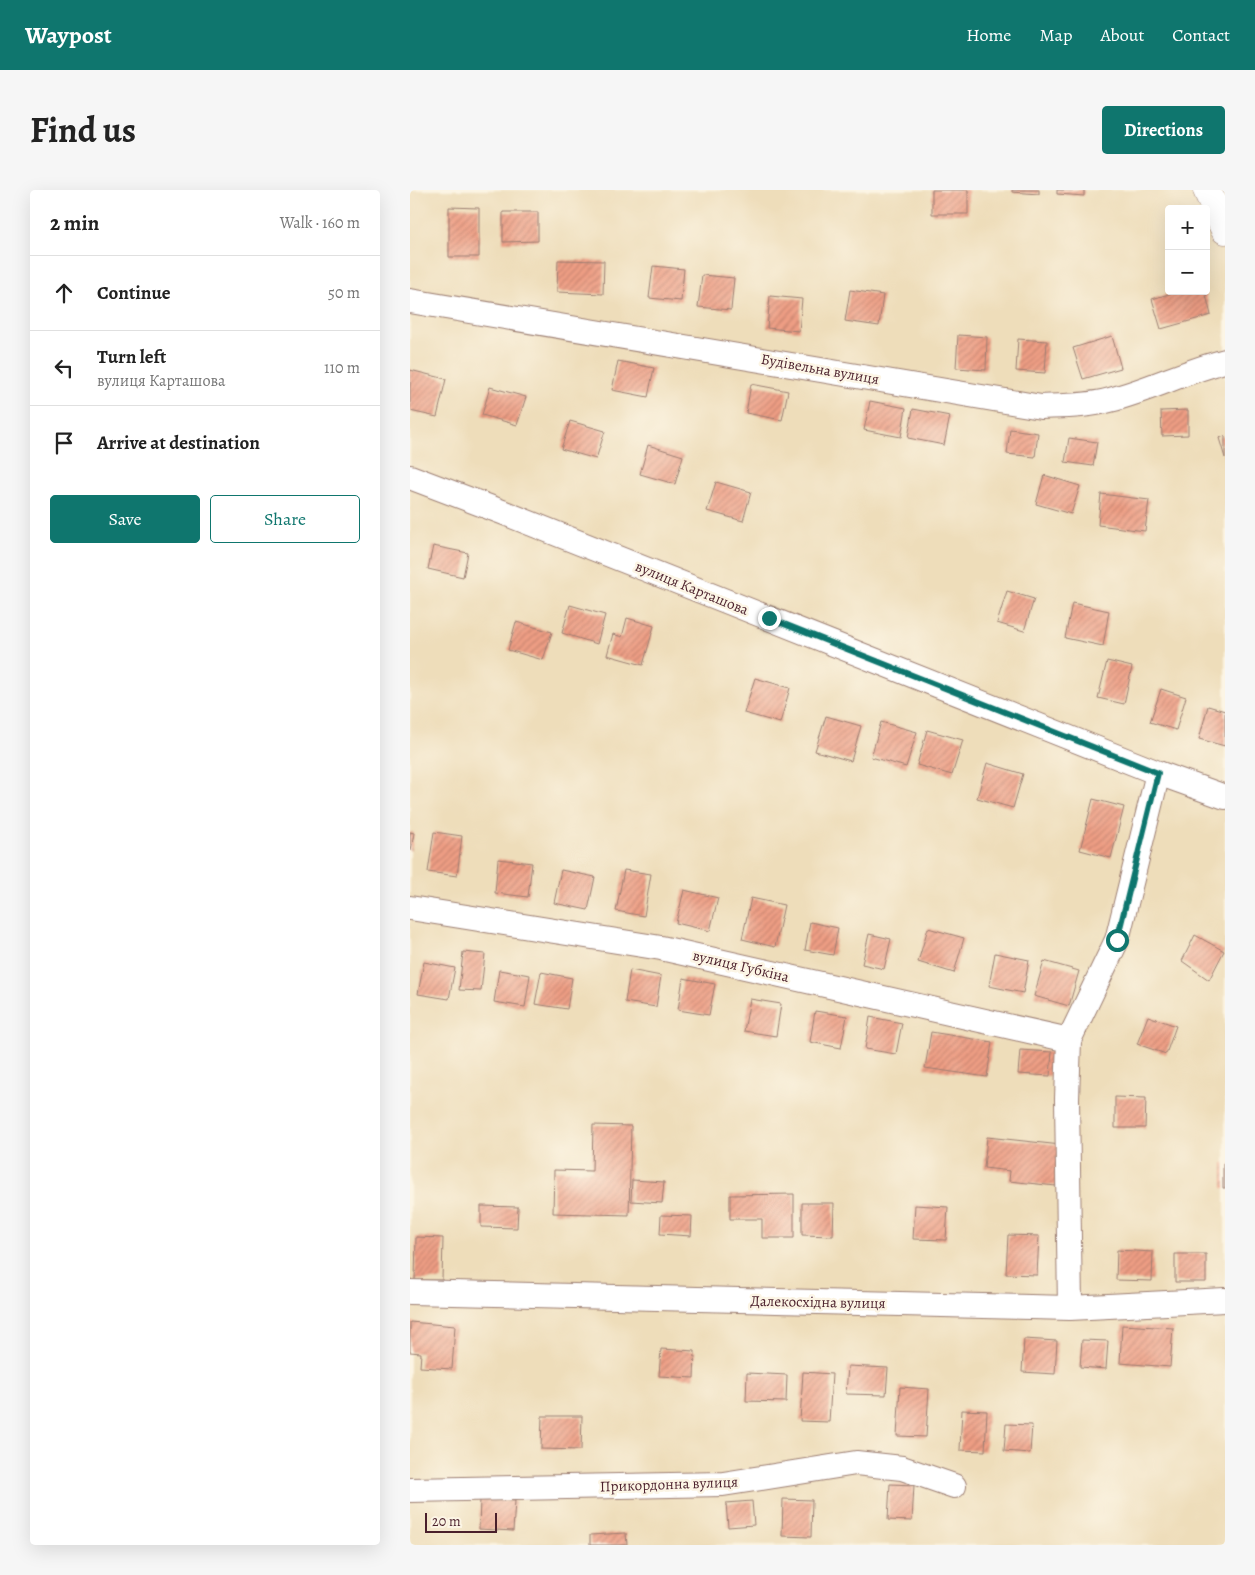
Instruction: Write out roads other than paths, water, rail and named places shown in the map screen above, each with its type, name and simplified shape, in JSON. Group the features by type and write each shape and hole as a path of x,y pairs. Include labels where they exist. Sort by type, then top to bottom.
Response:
{"street":[{"path":"1207,190 1225,230"},
{"name":"Будівельна вулиця","path":"410,301 1041,407 1082,405 1111,400 1225,361"},
{"name":"вулиця Карташова","path":"410,477 1158,773 1225,797"},
{"path":"1070,1308 1067,1099 1069,1040 1117,940 1158,773"},
{"name":"вулиця Губкіна","path":"410,908 661,948 1069,1040"},
{"name":"Далекосхідна вулиця","path":"410,1292 1070,1308 1225,1300"},
{"name":"Прикордонна вулиця","path":"410,1490 723,1484 856,1463 902,1468 954,1486"}]}
